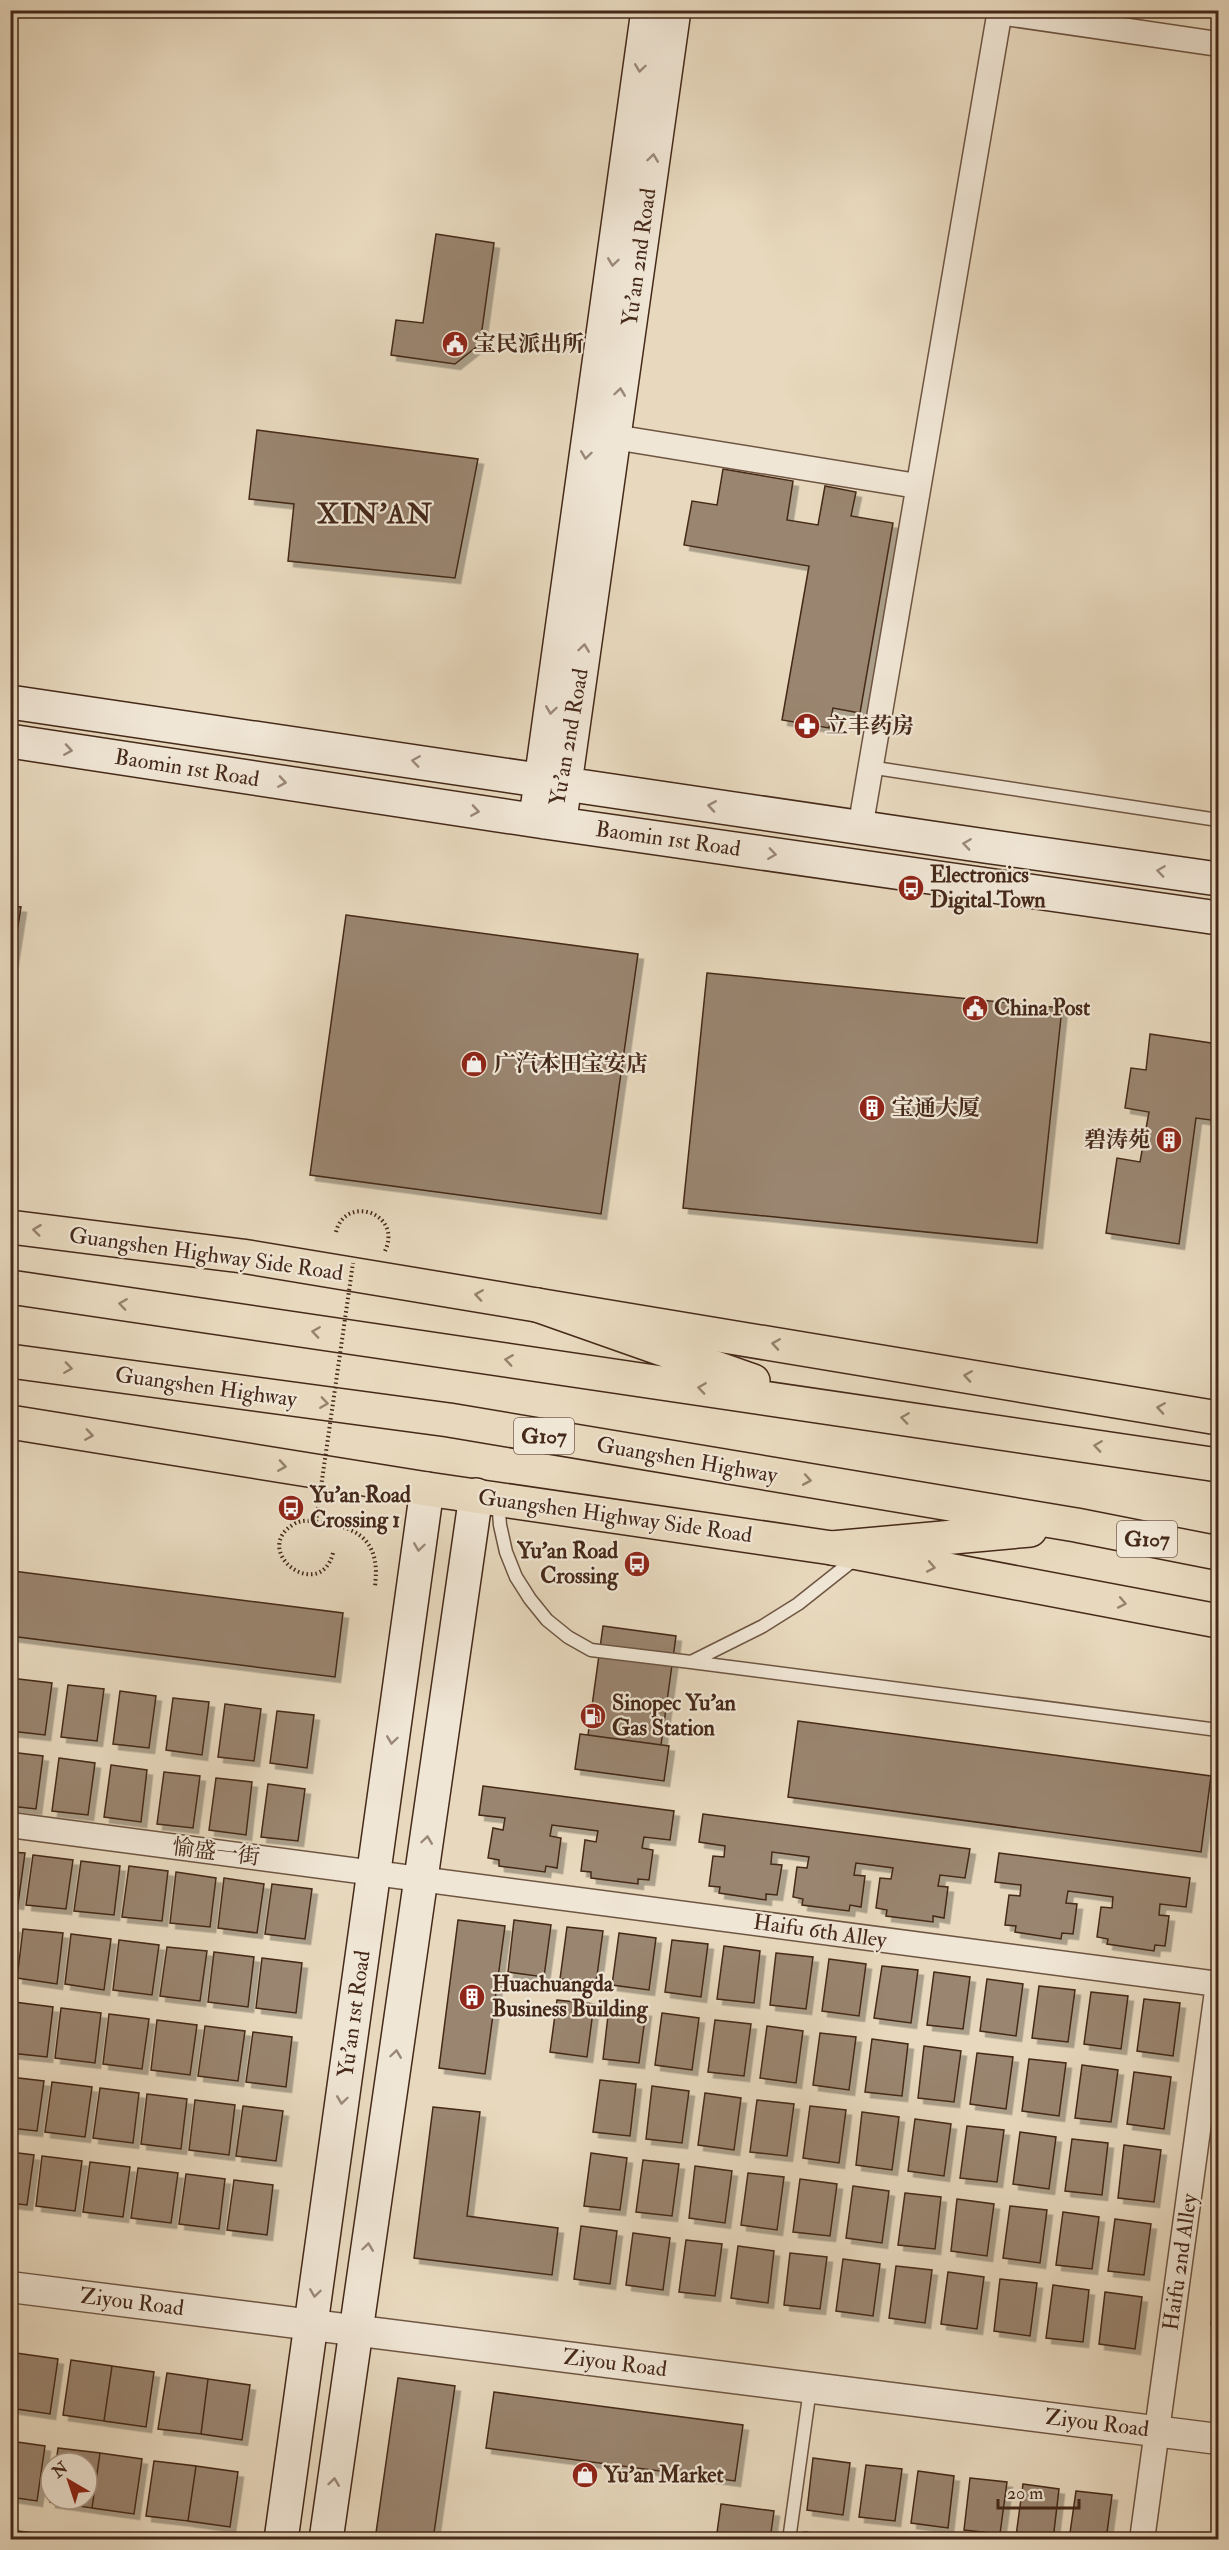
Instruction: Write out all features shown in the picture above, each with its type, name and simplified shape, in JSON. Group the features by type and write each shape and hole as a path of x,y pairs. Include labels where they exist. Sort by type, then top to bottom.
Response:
{"main road":[{"name":"Yu'an 2nd Road","path":"545,822 561,812 553,781 648,10"},
{"name":"Yu'an 2nd Road","path":"553,781 614,437 674,10"},
{"name":"Baomin 1st Road","path":"10,702 553,781 860,829 1218,879"},
{"name":"Baomin 1st Road","path":"10,741 545,822 1218,918"},
{"name":"Guangshen Highway Side Road","path":"10,1227 242,1256 1218,1418"},
{"path":"10,1287 1218,1464"},
{"path":"537,1305 822,1406"},
{"name":"Guangshen Highway","path":"10,1360 448,1420 1076,1526 1218,1553"},
{"name":"Guangshen Highway Side Road","path":"10,1422 427,1489 846,1551 1218,1621"},
{"name":"Yu’an 1st Road","path":"281,2540 427,1489"},
{"name":"Yu’an 1st Road","path":"326,2540 421,1878 487,1497"},
{"path":"846,1551 1076,1526"}],"street":[{"path":"860,829 999,11 1218,45"},
{"path":"614,437 917,486"},
{"name":"愉盛一街","path":"10,1825 421,1878"},
{"name":"Haifu 6th Alley","path":"421,1878 1218,1984"},
{"name":"Haifu 2nd Alley","path":"1142,2540 1218,1984"},
{"name":"Ziyou Road","path":"10,2287 1218,2439"}],"lane":[{"path":"869,767 1218,820"},
{"path":"487,1497 500,1526 506,1552 516,1576 530,1599 548,1620 591,1650 1218,1730"},
{"path":"691,1662 728,1646 772,1621 830,1580 846,1551"},
{"path":"789,2540 810,2387"}],"path":[{"path":"336,1232 342,1219 350,1214 367,1211 375,1214 382,1219 389,1236 388,1244 379,1259"},
{"path":"342,1261 362,1264"},
{"path":"316,1522 353,1263"},
{"path":"333,1553 327,1565 320,1571 303,1574 287,1566 280,1550 280,1541 290,1527 298,1522 316,1522 343,1527 362,1536 375,1557 377,1567 375,1586"}],"building":[{"path":"436,234 494,243 480,344 455,364 391,355 396,320 423,323"},
{"path":"257,430 478,459 455,578 288,561 294,504 249,499"},
{"path":"723,469 793,481 787,520 818,525 825,486 856,492 851,516 893,523 860,713 833,708 829,728 782,720 809,566 684,545 692,501 717,505"},
{"path":"10,906 21,907 10,977"},
{"name":"广汽本田宝安店","path":"346,915 638,954 601,1214 310,1175"},
{"name":"宝通大厦","path":"707,973 1062,1008 1037,1243 683,1208"},
{"name":"碧涛苑","path":"1150,1034 1218,1044 1218,1121 1196,1118 1179,1244 1106,1233 1117,1158 1140,1162 1149,1112 1125,1108 1131,1068 1146,1070"},
{"path":"13,1571 343,1613 335,1677 10,1636 10,1591"},
{"path":"603,1626 676,1636 661,1745 588,1735"},
{"path":"10,1678 52,1683 45,1735 10,1731"},
{"path":"68,1685 104,1689 97,1741 61,1737"},
{"path":"120,1691 156,1696 149,1748 113,1744"},
{"path":"173,1698 209,1702 202,1755 166,1750"},
{"path":"225,1704 261,1709 254,1761 218,1757"},
{"path":"277,1711 314,1715 307,1768 270,1763"},
{"path":"798,1721 1211,1776 1201,1852 788,1797"},
{"path":"580,1734 669,1746 664,1781 575,1769"},
{"path":"10,1752 43,1756 36,1809 10,1806"},
{"path":"59,1758 95,1763 88,1815 52,1811"},
{"path":"111,1765 147,1770 141,1822 104,1817"},
{"path":"164,1772 200,1776 193,1828 157,1824"},
{"path":"216,1778 252,1782 246,1835 209,1830"},
{"path":"268,1784 305,1789 298,1841 261,1837"},
{"path":"483,1786 674,1811 670,1840 644,1837 642,1848 653,1850 649,1880 638,1879 638,1884 591,1878 591,1872 581,1871 585,1840 596,1842 598,1831 552,1825 550,1836 561,1838 557,1868 546,1866 545,1872 499,1866 499,1860 488,1858 493,1828 503,1830 505,1818 479,1815"},
{"path":"703,1814 970,1849 965,1878 940,1875 938,1886 948,1887 944,1918 933,1916 933,1922 886,1916 887,1910 876,1908 880,1878 891,1879 893,1868 856,1863 854,1875 865,1876 861,1907 850,1905 849,1911 802,1905 803,1899 793,1897 797,1867 807,1868 809,1857 772,1852 771,1864 782,1865 777,1895 766,1894 766,1900 719,1893 720,1887 709,1886 713,1856 724,1857 725,1846 699,1842"},
{"path":"10,1852 25,1853 18,1904 10,1903"},
{"path":"999,1853 1190,1878 1186,1907 1160,1904 1159,1915 1169,1916 1165,1946 1155,1945 1154,1951 1107,1944 1108,1939 1097,1937 1101,1907 1112,1908 1113,1897 1068,1891 1066,1903 1077,1904 1073,1934 1062,1933 1061,1939 1015,1932 1016,1926 1005,1925 1009,1895 1020,1896 1021,1885 995,1882"},
{"path":"33,1855 73,1860 66,1909 26,1905"},
{"path":"81,1861 120,1866 114,1915 74,1911"},
{"path":"129,1866 168,1871 162,1921 122,1917"},
{"path":"176,1872 216,1878 210,1927 170,1923"},
{"path":"224,1878 264,1884 257,1933 218,1928"},
{"path":"272,1884 312,1889 305,1939 265,1934"},
{"name":"Huachuangda Business Building","path":"458,1920 505,1926 485,2074 439,2068"},
{"path":"514,1920 551,1925 544,1977 508,1972"},
{"path":"10,1927 15,1927 10,1963"},
{"path":"567,1927 603,1931 596,1983 560,1979"},
{"path":"23,1929 63,1933 57,1984 17,1978"},
{"path":"619,1933 656,1938 649,1990 612,1985"},
{"path":"71,1934 111,1939 104,1990 65,1984"},
{"path":"119,1940 159,1945 152,1995 113,1990"},
{"path":"672,1940 708,1944 701,1997 665,1992"},
{"path":"724,1946 760,1951 754,2003 717,1999"},
{"path":"167,1947 207,1951 200,2001 160,1996"},
{"path":"214,1952 254,1957 248,2007 208,2002"},
{"path":"776,1953 813,1957 806,2009 770,2005"},
{"path":"262,1958 302,1963 296,2013 256,2008"},
{"path":"829,1959 866,1964 859,2016 822,2011"},
{"path":"882,1966 918,1970 911,2023 874,2018"},
{"path":"934,1972 970,1977 963,2029 927,2025"},
{"path":"987,1979 1023,1984 1016,2036 980,2031"},
{"path":"1039,1986 1075,1990 1068,2042 1032,2038"},
{"path":"1091,1992 1128,1996 1121,2049 1084,2044"},
{"path":"1144,1999 1180,2003 1173,2056 1137,2051"},
{"path":"557,2000 594,2004 587,2057 550,2052"},
{"path":"14,2002 53,2007 47,2057 10,2053"},
{"path":"609,2007 646,2011 639,2063 603,2059"},
{"path":"61,2008 101,2013 95,2063 55,2058"},
{"path":"662,2013 699,2018 692,2070 655,2065"},
{"path":"109,2014 149,2019 142,2069 103,2064"},
{"path":"157,2020 197,2025 190,2075 151,2070"},
{"path":"715,2020 751,2024 744,2076 708,2072"},
{"path":"205,2026 245,2031 238,2081 198,2076"},
{"path":"767,2026 803,2031 796,2083 760,2078"},
{"path":"253,2032 292,2037 286,2087 246,2082"},
{"path":"820,2033 856,2037 849,2090 813,2085"},
{"path":"872,2039 908,2044 902,2096 865,2092"},
{"path":"924,2046 961,2051 954,2102 918,2098"},
{"path":"977,2053 1013,2057 1006,2109 970,2104"},
{"path":"1029,2059 1066,2063 1059,2116 1022,2111"},
{"path":"1082,2065 1118,2070 1111,2122 1075,2118"},
{"path":"1134,2072 1171,2077 1164,2129 1127,2124"},
{"path":"10,2077 44,2081 37,2131 10,2128"},
{"path":"600,2080 636,2084 630,2136 593,2132"},
{"path":"52,2082 92,2087 85,2137 45,2132"},
{"path":"652,2086 689,2091 682,2143 646,2139"},
{"path":"100,2088 139,2093 133,2143 93,2138"},
{"path":"705,2093 741,2098 734,2150 698,2145"},
{"path":"147,2094 187,2099 181,2149 141,2144"},
{"path":"195,2100 235,2105 229,2155 189,2150"},
{"path":"757,2100 794,2104 787,2156 750,2152"},
{"path":"243,2106 283,2111 276,2161 236,2156"},
{"path":"810,2106 846,2110 839,2163 803,2158"},
{"path":"433,2107 480,2112 467,2216 558,2228 552,2275 414,2258"},
{"path":"862,2112 899,2117 892,2170 856,2165"},
{"path":"915,2119 951,2124 944,2176 908,2171"},
{"path":"967,2126 1004,2130 997,2182 960,2178"},
{"path":"1020,2132 1056,2137 1049,2189 1013,2184"},
{"path":"1072,2139 1108,2143 1102,2195 1065,2191"},
{"path":"1124,2145 1161,2150 1154,2202 1118,2198"},
{"path":"10,2152 34,2155 27,2205 10,2203"},
{"path":"591,2153 627,2158 620,2210 584,2206"},
{"path":"42,2156 82,2161 75,2211 36,2206"},
{"path":"643,2160 679,2164 672,2216 636,2212"},
{"path":"90,2162 130,2167 123,2217 83,2212"},
{"path":"695,2166 732,2171 725,2223 689,2218"},
{"path":"138,2168 178,2173 171,2223 131,2218"},
{"path":"748,2173 784,2177 777,2230 741,2225"},
{"path":"186,2174 225,2179 219,2229 179,2224"},
{"path":"800,2179 837,2184 830,2236 793,2232"},
{"path":"234,2180 273,2185 267,2235 227,2230"},
{"path":"853,2186 889,2191 882,2243 846,2238"},
{"path":"905,2193 941,2197 935,2249 898,2245"},
{"path":"957,2199 994,2204 987,2256 951,2251"},
{"path":"1010,2206 1047,2210 1040,2263 1003,2258"},
{"path":"1063,2212 1099,2217 1092,2269 1056,2265"},
{"path":"1115,2219 1151,2224 1144,2275 1108,2271"},
{"path":"581,2226 617,2231 610,2284 574,2279"},
{"path":"633,2233 670,2238 663,2290 626,2285"},
{"path":"686,2240 722,2244 715,2296 679,2292"},
{"path":"738,2246 774,2251 768,2303 731,2298"},
{"path":"790,2253 827,2257 820,2309 784,2305"},
{"path":"843,2259 880,2264 873,2316 836,2311"},
{"path":"896,2266 932,2270 925,2323 889,2318"},
{"path":"1218,2268 1218,2346 1211,2324"},
{"path":"948,2272 984,2277 977,2329 941,2324"},
{"path":"1000,2279 1037,2283 1030,2336 994,2331"},
{"path":"1053,2285 1089,2290 1083,2342 1046,2338"},
{"path":"1105,2292 1142,2297 1135,2349 1099,2344"},
{"path":"10,2352 16,2353 10,2391"},
{"path":"16,2353 58,2359 50,2414 10,2408"},
{"path":"71,2360 112,2366 104,2421 63,2415"},
{"path":"112,2366 154,2372 146,2427 104,2421"},
{"path":"167,2373 208,2379 201,2434 158,2429"},
{"path":"398,2378 455,2386 433,2540 375,2540"},
{"path":"208,2379 250,2385 242,2440 201,2434"},
{"path":"494,2392 743,2425 735,2481 486,2448"},
{"path":"10,2441 45,2446 44,2451 39,2451 37,2501 10,2497"},
{"path":"58,2448 83,2451 58,2451"},
{"path":"100,2453 142,2459 134,2514 99,2509"},
{"path":"813,2458 850,2463 843,2515 807,2510"},
{"path":"154,2461 196,2466 188,2521 146,2516"},
{"path":"866,2465 902,2469 895,2521 859,2517"},
{"path":"196,2466 238,2472 230,2527 188,2521"},
{"path":"918,2471 954,2476 948,2528 911,2523"},
{"path":"970,2478 1007,2482 1000,2534 964,2530"},
{"path":"1023,2484 1059,2489 1053,2540 1016,2536"},
{"path":"1076,2491 1112,2495 1106,2540 1069,2540"},
{"path":"721,2504 774,2511 770,2540 716,2540"},
{"path":"10,2530 33,2533 32,2540 10,2540"},
{"path":"804,2532 840,2536 839,2540 803,2540"},
{"path":"46,2534 83,2540 45,2540"}],"place":[{"name":"宝民派出所","path":"455,344"},
{"name":"立丰药房","path":"807,726"},
{"name":"Electronics Digital Town","path":"911,888"},
{"name":"China Post","path":"975,1008"},
{"name":"广汽本田宝安店","path":"474,1064"},
{"name":"宝通大厦","path":"872,1108"},
{"name":"碧涛苑","path":"1169,1140"},
{"name":"Yu'an Road Crossing 1","path":"291,1508"},
{"name":"Yu'an Road Crossing","path":"637,1564"},
{"name":"Sinopec Yu’an Gas Station","path":"593,1716"},
{"name":"Huachuangda Business Building","path":"472,1997"},
{"name":"Yu’an Market","path":"585,2475"}],"district":[{"name":"XIN'AN","path":"375,514"}]}
